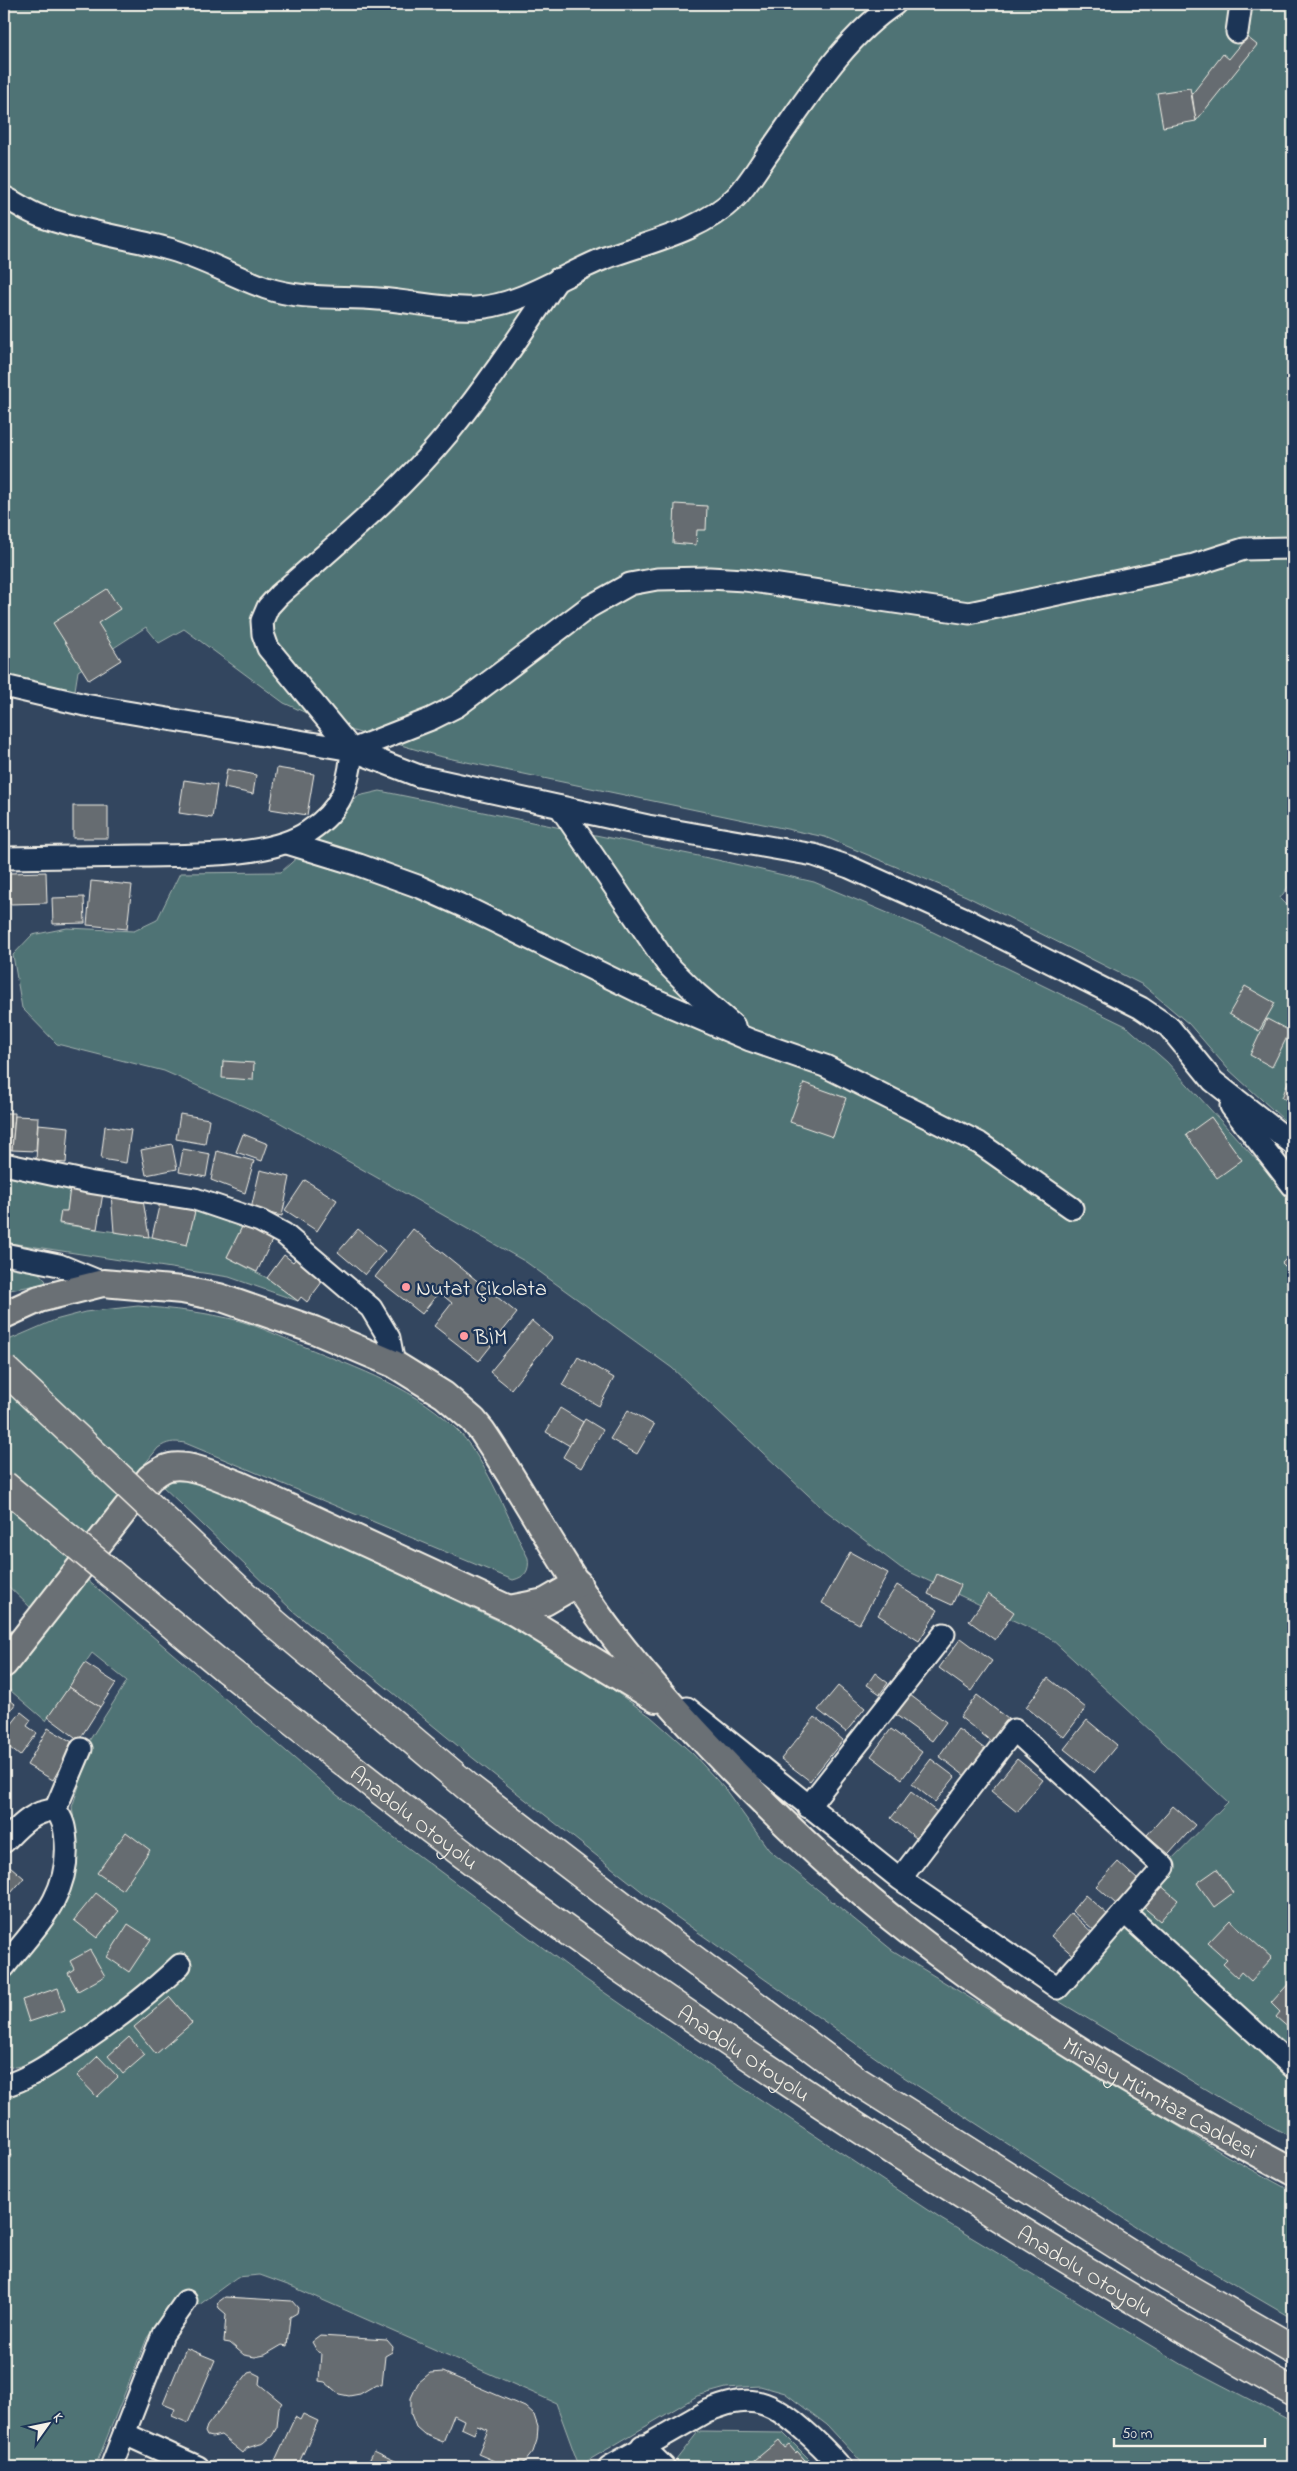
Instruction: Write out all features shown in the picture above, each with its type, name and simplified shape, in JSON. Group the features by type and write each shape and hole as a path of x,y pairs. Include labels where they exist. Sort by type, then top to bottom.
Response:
{"highway":[{"name":"Anadolu Otoyolu","path":"4,1369 273,1622 468,1786 649,1926 854,2079 1166,2276 1293,2349"},
{"name":"Anadolu Otoyolu","path":"4,1485 226,1668 440,1837 611,1962 830,2110 990,2212 1146,2308 1293,2392"}],"main road":[{"path":"4,1315 39,1299 103,1283 182,1290 218,1297 314,1330 394,1364 421,1379 473,1420 501,1459 578,1583 615,1637 644,1674 678,1712"},
{"path":"4,1664 150,1478 171,1467 199,1470 240,1485 508,1608 678,1712"},
{"path":"508,1608 545,1602 578,1583"},
{"name":"Miralay Mümtaz Caddesi","path":"678,1712 755,1795 851,1884 946,1960 1030,2018 1185,2112 1293,2172"}],"street":[{"path":"4,197 39,216 175,250 266,288 283,293 477,308 521,296 606,258 698,225 719,211 737,196 816,86 850,45 868,24 895,4"},
{"path":"1237,32 1241,4"},
{"path":"4,858 210,854 286,843 309,832 326,818 341,798 350,777 352,750 268,648 263,634 262,621 268,607 390,494 449,432 501,365 558,279"},
{"path":"352,750 431,719 457,706 589,607 613,592 641,580 709,578 744,580 969,613 1194,565 1244,549 1293,548"},
{"path":"4,686 85,705 352,750 418,776 648,826 814,856 881,880 1040,956 1141,1008 1169,1027 1293,1186"},
{"path":"560,806 667,964 697,994 750,1040"},
{"path":"286,843 359,865 420,887 466,907 656,1000 750,1040 824,1066 980,1143 1072,1208"},
{"path":"1213,1081 1293,1144"},
{"path":"4,1164 88,1182 195,1199 260,1222 284,1234 371,1308 390,1338 394,1364"},
{"path":"4,1254 59,1265 103,1283"},
{"path":"4,1304 39,1299"},
{"path":"808,1807 944,1634"},
{"path":"644,1674 808,1807 900,1878 1058,1988 1164,1867 1014,1730 900,1878"},
{"path":"55,1810 82,1749"},
{"path":"4,1842 32,1816 43,1810 55,1810 61,1817 65,1830 66,1866 63,1882 50,1908 4,1967"},
{"path":"1124,1912 1293,2067"},
{"path":"4,2086 36,2072 117,2019 145,1998 180,1965"},
{"path":"111,2467 163,2334 186,2301"},
{"path":"609,2467 642,2446 707,2411 724,2404 758,2402 789,2419 826,2451 841,2467"},
{"path":"125,2434 198,2467"},
{"path":"642,2446 664,2467"}],"green space":[{"path":"4,4 1293,4 1293,880 1280,898 1293,911 1293,1124 1284,1120 1228,1069 1189,1024 1143,985 966,896 825,837 438,756 333,725 284,703 184,629 159,643 146,627 78,671 75,690 4,676"},
{"path":"380,791 713,859 814,882 933,932 1126,1026 1167,1062 1293,1200 1293,2138 1230,2104 1050,1996 1164,1867 1228,1802 1049,1637 901,1568 821,1507 672,1368 526,1262 277,1121 164,1071 57,1044 22,1008 13,955 32,935 67,928 134,931 157,920 180,873 281,872 340,819 358,796"},
{"path":"4,1174 70,1188 67,1211 61,1211 59,1224 152,1237 187,1245 195,1211 215,1214 244,1223 227,1257 267,1278 298,1301 229,1277 4,1242"},
{"path":"4,1264 36,1270 46,1281 43,1284 4,1291"},
{"path":"138,1306 202,1313 248,1323 366,1372 427,1404 461,1434 471,1446 489,1476 528,1558 526,1573 513,1580 185,1443 174,1442 167,1443 158,1448 100,1518 33,1610 4,1582 4,1342 55,1320 85,1312"},
{"path":"180,1475 204,1482 526,1634 585,1670 650,1716 693,1754 725,1789 769,1850 892,1950 1227,2156 1293,2192 1293,2319 1146,2233 896,2072 654,1901 469,1755 293,1611 159,1483"},
{"path":"86,1579 337,1795 585,1979 710,2066 941,2219 1183,2365 1293,2422 1293,2467 866,2467 827,2425 785,2393 760,2386 726,2388 697,2396 579,2466 556,2403 293,2287 260,2275 237,2277 199,2305 186,2301 179,2295 147,2338 95,2467 4,2467 4,2099 63,2066 142,1990 36,2063 15,2067 4,2066 4,1980 29,1947 74,1865 77,1842 72,1807 86,1765 89,1741 127,1681 92,1653 46,1721 4,1685"},
{"path":"698,2432 783,2433 817,2467 684,2467 676,2460"}],"building":[{"path":"1247,37 1257,45 1196,121 1192,94 1223,54 1229,59"},
{"path":"1190,88 1196,121 1163,127 1157,93"},
{"path":"675,504 707,506 706,530 697,530 696,545 673,543"},
{"path":"107,589 120,609 98,623 121,660 89,680 53,623"},
{"path":"277,768 314,774 307,815 270,809"},
{"path":"227,769 256,775 253,794 224,788"},
{"path":"184,780 217,785 212,818 179,813"},
{"path":"73,806 108,806 108,838 73,838"},
{"path":"46,872 47,903 10,904 9,873"},
{"path":"91,881 132,885 127,929 87,925"},
{"path":"84,897 85,923 53,924 52,898"},
{"path":"1245,986 1275,1003 1259,1031 1229,1014"},
{"path":"1267,1019 1290,1031 1272,1067 1250,1055"},
{"path":"223,1061 254,1063 253,1080 222,1078"},
{"path":"1293,1069 1293,1102 1282,1098"},
{"path":"804,1083 846,1098 833,1137 790,1122"},
{"path":"4,1113 15,1113 12,1150 4,1149"},
{"path":"180,1114 209,1119 205,1144 176,1139"},
{"path":"15,1116 38,1117 36,1151 12,1150"},
{"path":"1211,1117 1242,1160 1217,1178 1186,1135"},
{"path":"38,1124 69,1127 66,1163 36,1161"},
{"path":"105,1126 131,1130 126,1163 101,1159"},
{"path":"243,1134 268,1144 262,1161 236,1152"},
{"path":"172,1144 177,1169 146,1175 141,1150"},
{"path":"183,1149 210,1154 206,1177 179,1172"},
{"path":"217,1151 254,1161 245,1193 211,1180"},
{"path":"260,1170 290,1177 282,1216 251,1209"},
{"path":"305,1180 337,1200 317,1231 285,1210"},
{"path":"70,1188 103,1193 97,1229 59,1223 61,1211 67,1211"},
{"path":"111,1194 125,1195 126,1200 143,1200 149,1237 114,1232"},
{"path":"160,1202 195,1211 187,1245 152,1237"},
{"path":"244,1223 273,1238 257,1272 227,1257"},
{"path":"358,1229 385,1251 365,1275 338,1252"},
{"path":"413,1229 517,1313 479,1361 434,1326 452,1303 439,1292 422,1314 375,1277"},
{"path":"1293,1252 1293,1274 1282,1263"},
{"path":"284,1255 293,1262 297,1257 306,1263 304,1266 322,1282 307,1302 301,1297 298,1301 267,1278"},
{"path":"532,1321 552,1338 511,1389 490,1372"},
{"path":"578,1357 614,1378 599,1406 562,1385"},
{"path":"560,1408 583,1422 570,1446 546,1432"},
{"path":"628,1410 654,1425 637,1454 610,1439"},
{"path":"585,1419 603,1430 581,1468 563,1457"},
{"path":"850,1552 888,1573 859,1624 822,1603"},
{"path":"937,1574 961,1585 952,1605 928,1594"},
{"path":"897,1585 938,1610 919,1641 878,1615"},
{"path":"988,1594 1014,1612 995,1640 969,1621"},
{"path":"961,1638 992,1661 971,1691 939,1668"},
{"path":"85,1663 116,1683 100,1707 69,1687"},
{"path":"875,1673 888,1683 880,1694 867,1685"},
{"path":"1048,1678 1086,1708 1064,1737 1026,1707"},
{"path":"838,1686 865,1708 846,1732 818,1710"},
{"path":"69,1687 100,1707 79,1740 48,1717"},
{"path":"4,1695 15,1704 4,1720"},
{"path":"910,1695 946,1722 932,1741 896,1715"},
{"path":"977,1695 1008,1719 991,1741 960,1717"},
{"path":"21,1712 31,1720 27,1726 37,1733 20,1756 4,1743 4,1734"},
{"path":"815,1717 843,1740 810,1781 781,1759"},
{"path":"1087,1720 1117,1745 1094,1773 1064,1749"},
{"path":"48,1728 74,1743 53,1780 27,1765"},
{"path":"891,1729 922,1752 902,1779 871,1756"},
{"path":"958,1729 985,1749 965,1776 939,1756"},
{"path":"931,1759 955,1777 935,1802 912,1784"},
{"path":"1017,1759 1043,1780 1017,1812 991,1791"},
{"path":"911,1792 937,1812 916,1838 891,1818"},
{"path":"1173,1806 1195,1825 1169,1854 1147,1835"},
{"path":"126,1832 150,1850 122,1890 97,1873"},
{"path":"4,1861 24,1878 4,1901"},
{"path":"1118,1862 1138,1880 1116,1904 1096,1886"},
{"path":"1217,1869 1233,1893 1214,1907 1197,1883"},
{"path":"1159,1884 1178,1900 1160,1921 1141,1905"},
{"path":"96,1893 119,1911 97,1938 74,1920"},
{"path":"1085,1895 1108,1915 1095,1931 1072,1911"},
{"path":"1071,1913 1096,1936 1076,1958 1051,1936"},
{"path":"1230,1920 1272,1958 1251,1981 1241,1972 1237,1977 1223,1964 1227,1960 1208,1943"},
{"path":"128,1924 151,1939 129,1972 107,1957"},
{"path":"90,1950 105,1976 78,1991 68,1973 74,1969 70,1961"},
{"path":"1292,1980 1293,2027 1291,2030 1276,2017 1280,2012 1271,2003"},
{"path":"58,1988 65,2010 29,2022 22,2000"},
{"path":"170,1997 192,2023 156,2054 134,2027"},
{"path":"129,2037 145,2055 123,2074 108,2056"},
{"path":"98,2056 118,2077 97,2097 77,2076"},
{"path":"4,2148 12,2157 4,2165"},
{"path":"225,2297 292,2301 298,2308 297,2313 290,2317 287,2346 282,2345 265,2355 255,2357 244,2355 230,2343 224,2342 226,2314 219,2308 217,2303"},
{"path":"320,2336 387,2340 393,2347 392,2352 385,2356 382,2385 377,2384 360,2394 349,2396 339,2394 325,2382 319,2381 321,2353 317,2351 312,2342"},
{"path":"186,2348 215,2360 188,2423 172,2416 175,2409 163,2404"},
{"path":"252,2372 260,2376 259,2384 282,2403 279,2407 277,2427 272,2436 264,2443 247,2448 243,2453 221,2435 212,2437 207,2436 205,2432 207,2426 248,2373"},
{"path":"443,2372 525,2407 534,2415 538,2427 537,2440 533,2452 525,2462 515,2466 506,2466 478,2454 488,2430 477,2426 474,2434 461,2428 464,2420 454,2415 443,2442 424,2434 416,2427 411,2414 411,2398 418,2383 430,2373"},
{"path":"303,2414 318,2421 297,2467 272,2467 295,2417 300,2420"},
{"path":"779,2440 785,2448 789,2445 796,2453 797,2451 811,2467 751,2467 749,2465"},
{"path":"374,2451 408,2467 366,2467"}],"place":[{"name":"Nutat Çikolata","path":"406,1287"},
{"name":"BİM","path":"464,1336"}]}
